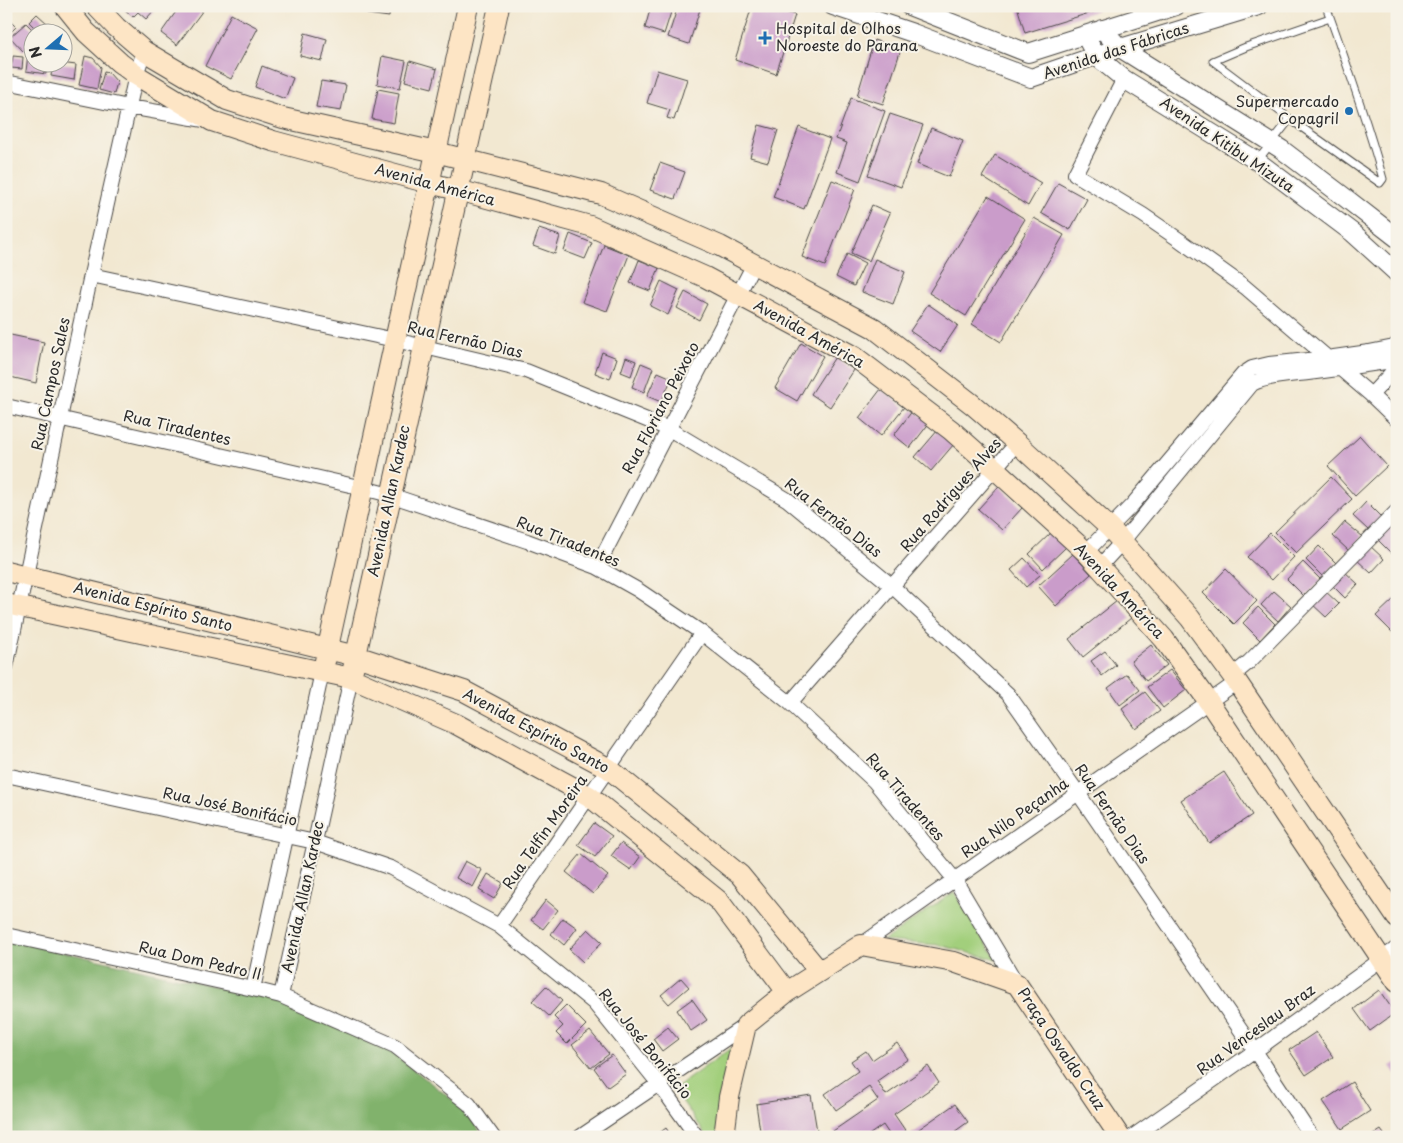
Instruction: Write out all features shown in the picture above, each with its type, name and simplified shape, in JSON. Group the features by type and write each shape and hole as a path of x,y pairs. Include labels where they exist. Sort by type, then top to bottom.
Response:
{"main road":[{"name":"Avenida América","path":"65,6 86,32 120,63 136,75 212,121 273,141 590,226 705,276 855,357 951,430 995,469 1092,560 1164,639 1389,954 1397,982"},
{"name":"Avenida América","path":"96,6 116,27 144,51 227,100 283,118 436,152 601,194 720,246 874,328 972,404 1017,443 1116,535 1190,618 1396,915"},
{"name":"Avenida Allan Kardec","path":"322,672 468,6"},
{"name":"Avenida Allan Kardec","path":"350,678 499,6"},
{"name":"Avenida Espírito Santo","path":"6,571 356,656 464,691 608,768 740,876 819,971"},
{"name":"Avenida Espírito Santo","path":"13,606 350,678 456,724 589,796 718,901 787,992"},
{"path":"724,1137 729,1097 746,1025 787,992 861,945"},
{"name":"Praça Osvaldo Cruz","path":"861,945 954,962 1018,984 1120,1137"}],"street":[{"path":"832,6 913,33 915,8"},
{"name":"Avenida das Fábricas","path":"915,8 1028,54 1176,6"},
{"name":"Avenida das Fábricas","path":"913,33 1031,78 1120,48 1259,6"},
{"path":"1094,32 1272,142 1397,238"},
{"name":"Avenida Kitibu Mizuta","path":"1094,32 1096,56 1124,79 1257,161 1353,233 1397,273"},
{"name":"Rua Campos Sales","path":"6,667 13,606 26,576 91,275 136,75 144,51"},
{"path":"1124,79 1075,174 1143,215 1245,287 1371,395 1397,420"},
{"path":"6,82 129,107 212,121"},
{"name":"Rua Floriano Peixoto","path":"597,567 754,264"},
{"name":"Rua Fernão Dias","path":"91,275 395,340 526,372 669,429 788,500 892,586 1008,694 1078,793 1312,1137"},
{"path":"1092,560 1116,535 1133,504 1243,374 1252,368 1269,364 1369,352 1394,347 1397,344"},
{"path":"1092,560 1252,384 1271,378 1397,360"},
{"path":"1371,395 1397,367"},
{"name":"Rua Tiradentes","path":"6,406 390,495 527,541 597,567 638,590 702,633 790,703 874,781 955,880 1018,984"},
{"name":"Rua Rodrigues Alves","path":"790,703 1017,443"},
{"name":"Rua Nilo Peçanha","path":"861,945 1209,702 1234,679 1397,511"},
{"name":"Rua Telfin Moreira","path":"500,926 702,633"},
{"name":"Avenida Allan Kardec","path":"253,988 322,672"},
{"name":"Avenida Allan Kardec","path":"281,996 350,678"},
{"name":"Rua José Bonifácio","path":"6,775 315,842 391,868 500,926 594,1003 659,1084 697,1137"},
{"name":"Rua Dom Pedro II","path":"6,935 253,988 281,996 395,1046 469,1104 493,1137"},
{"name":"Rua Venceslau Braz","path":"1132,1137 1389,954"},
{"path":"580,1137 746,1025"}],"lane":[{"path":"1326,6 1372,138 1383,179 1380,183 1213,61 1246,46 1330,18"},
{"path":"1257,161 1290,119"}],"green space":[{"path":"954,892 997,960 939,945 883,941"},
{"path":"6,939 276,1000 394,1054 464,1109 484,1137 6,1137"},
{"path":"731,1048 717,1137 707,1137 674,1089"}],"building":[{"path":"121,6 158,6 146,19 138,12 133,17"},
{"path":"180,6 206,6 177,45 161,33"},
{"path":"369,6 390,6 389,17 367,14"},
{"path":"651,6 673,6 664,34 645,28"},
{"path":"678,6 701,6 689,44 668,37"},
{"name":"Hospital de Olhos Noroeste do Parana","path":"752,6 766,6 795,15 776,74 735,60"},
{"path":"1017,6 1098,6 1099,10 1025,33"},
{"path":"37,14 46,22 29,22"},
{"path":"231,14 258,28 231,79 205,66"},
{"path":"11,22 16,27 9,34 6,32 6,27"},
{"path":"22,26 22,50 10,37"},
{"path":"305,33 327,39 322,61 300,56"},
{"path":"874,40 901,49 883,104 857,96"},
{"path":"13,56 22,57 22,69 11,68"},
{"path":"85,56 93,58 101,67 97,89 79,85"},
{"path":"382,56 406,61 400,88 377,84"},
{"path":"410,61 437,69 432,88 405,81"},
{"path":"72,64 76,65 74,80 51,76 52,72 72,72"},
{"path":"262,66 293,78 285,99 255,87"},
{"path":"657,70 687,79 674,120 667,118 670,110 647,103"},
{"path":"104,72 109,73 117,82 114,94 99,90"},
{"path":"321,81 346,85 341,111 316,107"},
{"path":"378,89 399,93 394,123 372,119"},
{"path":"851,98 885,111 860,181 837,172 847,143 836,139"},
{"path":"890,114 923,125 901,187 868,175"},
{"path":"759,125 778,130 768,162 750,157"},
{"path":"799,127 830,139 804,209 773,197"},
{"path":"931,128 963,141 949,177 917,164"},
{"path":"995,155 1041,183 1028,206 982,177"},
{"path":"660,163 685,172 675,199 650,190"},
{"path":"832,180 855,189 825,266 802,257"},
{"path":"1058,183 1087,199 1070,230 1041,213"},
{"path":"988,196 1025,219 966,316 929,293"},
{"path":"872,205 890,213 869,261 851,253"},
{"path":"1034,218 1064,235 1001,342 972,324"},
{"path":"539,229 560,236 555,254 533,246"},
{"path":"570,234 592,243 585,259 564,251"},
{"path":"604,245 629,255 607,311 582,302"},
{"path":"847,254 865,263 854,286 836,277"},
{"path":"875,259 905,272 893,304 862,292"},
{"path":"639,260 659,268 650,291 630,283"},
{"path":"661,281 679,290 668,315 650,306"},
{"path":"685,292 707,304 699,320 677,308"},
{"path":"928,304 958,325 940,352 910,331"},
{"path":"6,334 44,342 36,383 6,376"},
{"path":"801,343 823,356 797,401 775,388"},
{"path":"602,352 617,358 610,379 595,373"},
{"path":"626,357 636,361 631,376 621,372"},
{"path":"835,357 854,370 830,407 811,394"},
{"path":"641,363 653,368 644,392 632,387"},
{"path":"658,372 672,378 661,402 647,396"},
{"path":"881,389 904,407 881,436 859,418"},
{"path":"913,410 930,422 910,448 894,435"},
{"path":"938,430 954,444 931,471 915,457"},
{"path":"1360,436 1387,466 1355,496 1328,466"},
{"path":"1331,477 1352,499 1296,553 1275,532"},
{"path":"999,486 1022,508 1002,530 978,509"},
{"path":"1366,502 1381,517 1368,530 1353,516"},
{"path":"1345,522 1362,536 1349,551 1333,536"},
{"path":"1389,524 1397,532 1397,549 1392,554 1376,538"},
{"path":"1052,532 1066,547 1043,569 1029,554"},
{"path":"1270,533 1294,557 1272,580 1247,557"},
{"path":"1368,544 1384,559 1371,573 1355,558"},
{"path":"1319,546 1336,563 1323,577 1306,560"},
{"path":"1073,554 1091,574 1056,606 1038,586"},
{"path":"1024,558 1040,575 1026,587 1011,570"},
{"path":"1303,562 1321,580 1305,597 1287,579"},
{"path":"1226,569 1257,601 1234,624 1203,593"},
{"path":"1343,570 1358,584 1345,598 1331,584"},
{"path":"1324,590 1339,604 1326,617 1311,603"},
{"path":"1274,591 1291,606 1278,621 1261,605"},
{"path":"1394,599 1397,602 1397,637 1376,616"},
{"path":"1117,601 1131,618 1083,657 1069,639"},
{"path":"1258,607 1275,624 1260,640 1243,623"},
{"path":"1151,645 1167,665 1146,681 1131,661"},
{"path":"1105,651 1116,665 1102,676 1091,661"},
{"path":"1170,670 1186,690 1163,708 1147,687"},
{"path":"1127,674 1140,690 1120,705 1108,688"},
{"path":"1145,692 1160,711 1136,729 1122,709"},
{"path":"1224,772 1252,815 1209,843 1181,800"},
{"path":"594,823 612,836 595,857 578,845"},
{"path":"621,843 640,857 631,870 611,856"},
{"path":"581,854 608,876 593,894 566,872"},
{"path":"465,861 482,870 473,887 456,878"},
{"path":"488,874 503,883 494,899 479,890"},
{"path":"546,900 558,910 543,929 531,920"},
{"path":"563,918 577,928 564,945 551,934"},
{"path":"588,929 602,942 583,962 569,949"},
{"path":"681,978 689,987 669,1004 661,995"},
{"path":"546,986 562,1001 549,1016 532,1001"},
{"path":"1379,990 1395,1013 1370,1031 1354,1009"},
{"path":"692,999 707,1020 691,1031 677,1010"},
{"path":"566,1005 586,1025 567,1044 556,1033 563,1026 554,1017"},
{"path":"668,1027 678,1039 662,1051 653,1039"},
{"path":"590,1031 609,1054 591,1068 572,1045"},
{"path":"1316,1032 1333,1057 1306,1075 1289,1050"},
{"path":"897,1043 908,1059 877,1081 886,1095 928,1066 939,1083 894,1114 909,1136 955,1104 968,1122 947,1137 891,1137 883,1125 866,1137 837,1137 833,1131 878,1100 869,1087 836,1110 825,1094 858,1071 851,1061 866,1051 872,1060"},
{"path":"612,1055 626,1074 608,1087 594,1068"},
{"path":"1397,1062 1397,1076 1390,1066"},
{"path":"1352,1082 1370,1111 1342,1129 1323,1101"},
{"path":"811,1095 818,1137 761,1137 756,1104"},
{"path":"666,1128 672,1137 654,1137"},
{"path":"1381,1130 1386,1137 1370,1137"}],"place":[{"name":"Hospital de Olhos Noroeste do Parana","path":"765,38"},
{"name":"Supermercado Copagril","path":"1349,111"}]}
